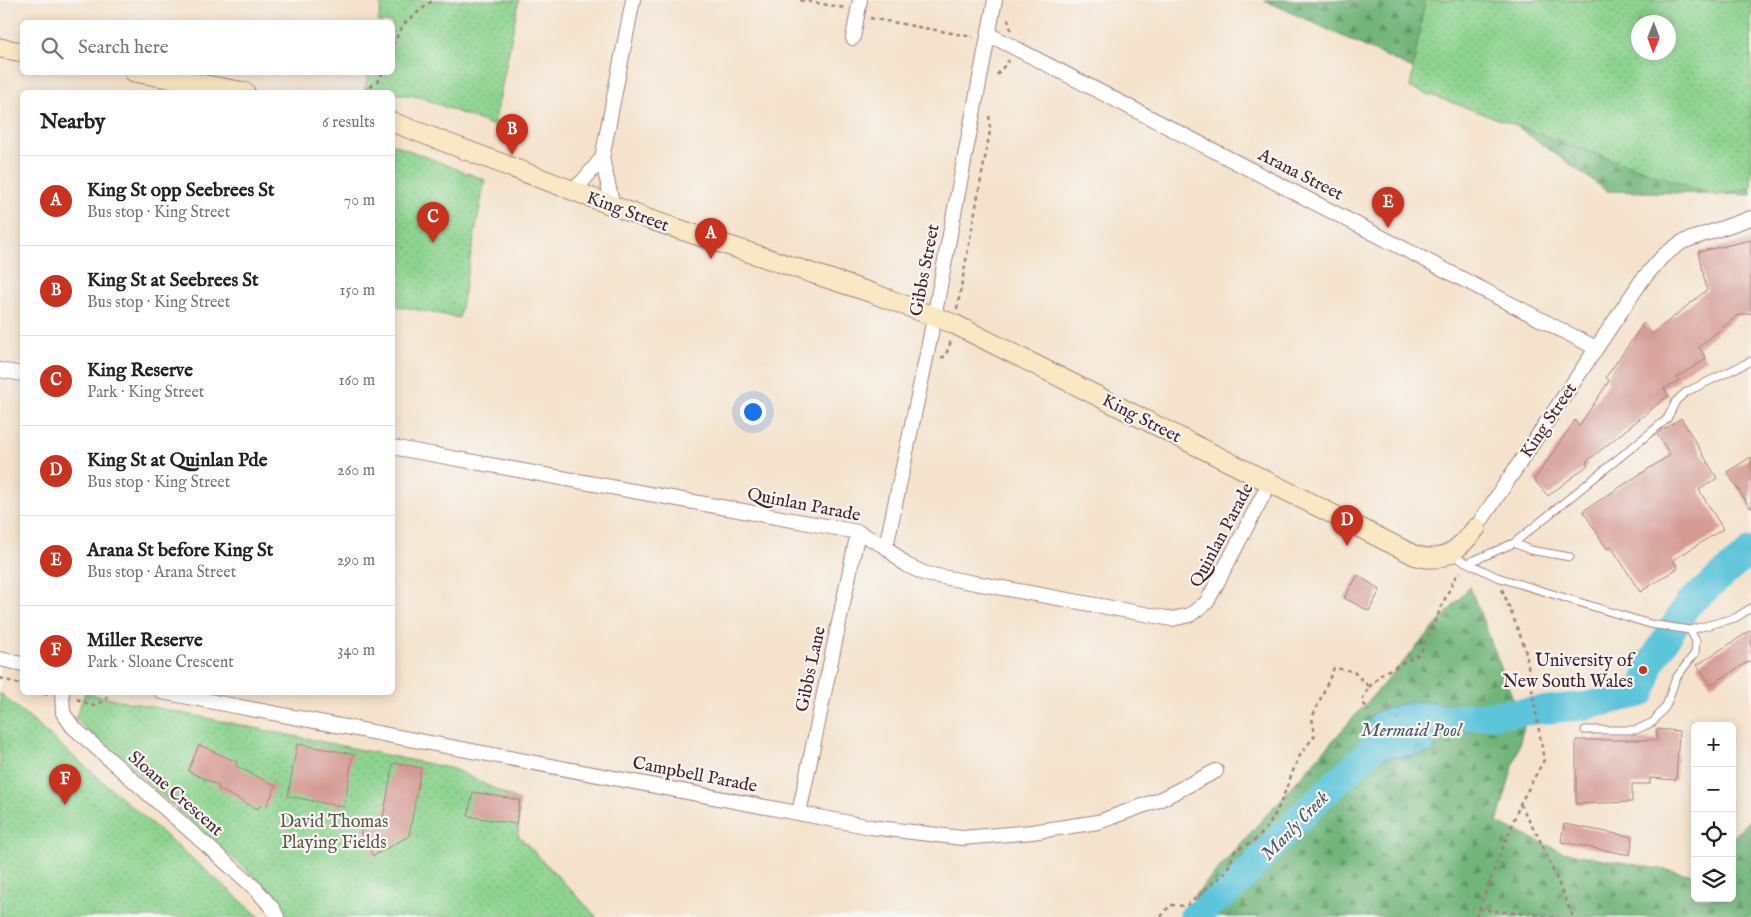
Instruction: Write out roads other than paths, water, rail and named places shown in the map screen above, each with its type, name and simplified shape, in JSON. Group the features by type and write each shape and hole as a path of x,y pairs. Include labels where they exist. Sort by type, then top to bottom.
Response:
{"street":[{"path":"613,206 602,158 633,0"},
{"name":"Gibbs Street","path":"886,547 927,354 995,0"},
{"path":"853,38 858,9"},
{"name":"Arana Street","path":"987,37 1014,47 1596,348"},
{"path":"0,48 20,52"},
{"path":"150,75 233,90"},
{"name":"King Street","path":"395,123 613,206 722,245 934,315 1414,555 1434,559 1451,555 1476,528 1642,280 1662,256 1682,242 1751,218"},
{"path":"571,190 583,182 602,158"},
{"path":"0,370 20,374"},
{"name":"Quinlan Parade","path":"395,448 858,532 886,547 906,565 926,574 1172,619 1181,618 1199,610 1207,602 1270,482"},
{"name":"Gibbs Lane","path":"799,813 858,532"},
{"path":"0,659 20,664"},
{"name":"Sloane Crescent","path":"56,695 63,713 73,727 243,877 273,909 277,917"},
{"name":"Campbell Parade","path":"188,695 871,827 962,838 1032,832 1098,822 1158,800 1216,771"}],"lane":[{"path":"1468,563 1514,543 1667,418 1676,400 1686,392 1751,361"},
{"path":"1514,543 1530,550 1570,557"},
{"path":"1451,555 1497,577 1650,624 1690,630 1735,618 1751,608"},
{"path":"1585,730 1636,730 1653,722 1666,706 1676,678 1696,653 1696,641 1690,630"}],"water":[{"name":"Mermaid Pool","path":"1410,701 1439,702 1447,708 1433,753 1380,759 1362,730 1373,713"}],"waterway":[{"name":"Manly Creek","path":"1193,917 1232,889 1305,812 1392,730 1423,721 1586,706 1642,693 1651,663 1688,604 1751,551"}],"place":[{"name":"King St at Seebrees St","path":"512,155"},
{"name":"Arana St before King St","path":"1388,228"},
{"name":"King Reserve","path":"433,243"},
{"name":"King St opp Seebrees St","path":"711,259"},
{"name":"King St at Quinlan Pde","path":"1347,546"},
{"name":"University of New South Wales","path":"1643,670"},
{"name":"Miller Reserve","path":"65,805"}],"park label":[{"name":"David Thomas Playing Fields","path":"334,831"}]}
